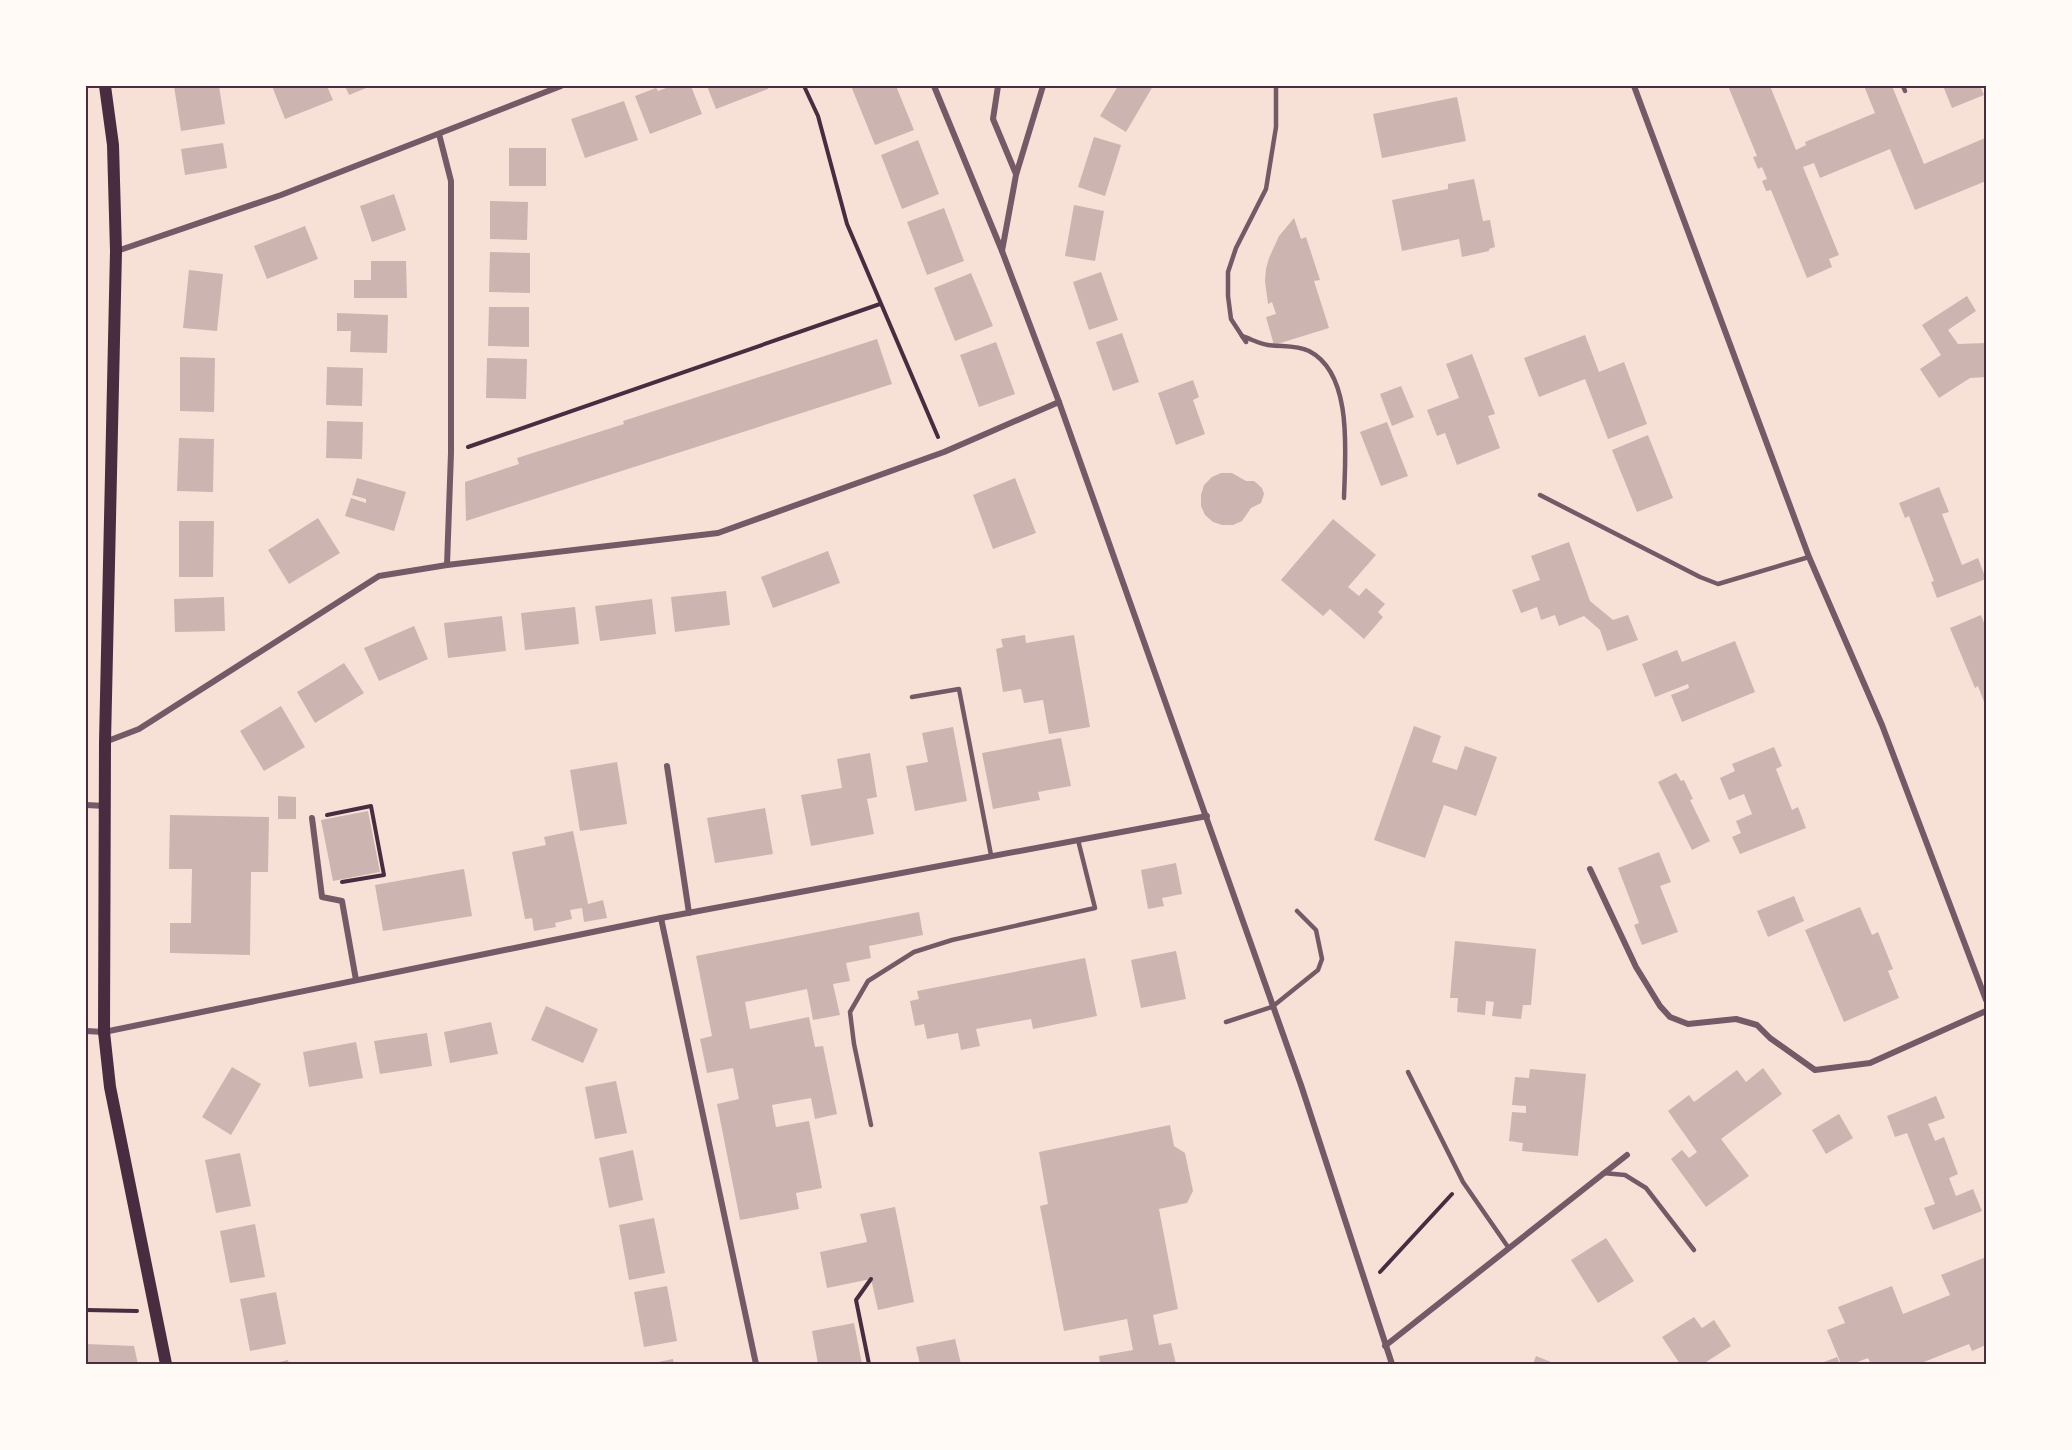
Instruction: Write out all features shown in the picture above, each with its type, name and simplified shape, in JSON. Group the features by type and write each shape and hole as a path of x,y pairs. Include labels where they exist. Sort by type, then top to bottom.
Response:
{"main road":[{"path":"105,86 113,144 116,251 105,742 104,1032 110,1087 166,1365"}],"street":[{"path":"116,251 281,195 561,86"},
{"path":"934,86 1002,251 1059,402 1208,816 1272,1007 1301,1084 1392,1365"},
{"path":"998,86 993,118 1016,175"},
{"path":"1002,251 1016,175 1043,86"},
{"path":"1634,86 1809,557 1882,725 1986,1000"},
{"path":"439,134 452,181 451,453 447,565"},
{"path":"105,742 139,729 379,576 447,565 718,533 944,452 1059,402"},
{"path":"667,766 689,913"},
{"path":"86,806 105,806"},
{"path":"86,1031 104,1032 661,918 1208,816"},
{"path":"312,818 322,897 342,901 356,980"},
{"path":"1590,869 1636,967 1660,1006 1670,1017 1688,1024 1736,1019 1757,1025 1770,1038 1815,1070 1870,1063 1986,1011"},
{"path":"661,918 756,1365"},
{"path":"1385,1346 1508,1247 1628,1155"}],"lane":[{"path":"1246,342 1231,319 1228,272 1236,248 1266,189 1276,127 1276,86"},
{"path":"1242,336 1266,345 1297,347 1311,352 1334,375 1342,405 1345,449 1344,498"},
{"path":"1540,495 1718,584 1809,557"},
{"path":"912,697 959,689 991,855"},
{"path":"871,1125 850,1012 868,981 914,952 952,940 1095,908 1078,840"},
{"path":"1226,1022 1272,1007 1318,970 1322,959 1316,930 1298,911"},
{"path":"1408,1072 1463,1182 1508,1247"},
{"path":"1603,1173 1625,1175 1646,1188 1694,1250"}],"path":[{"path":"804,86 818,116 847,224 944,452"},
{"path":"451,453 880,304"},
{"path":"312,818 371,806 384,875 320,886"},
{"path":"1366,1286 1463,1182"},
{"path":"869,1365 856,1300 871,1279"},
{"path":"86,1310 156,1311"},
{"path":"854,1323 861,1322"}],"building":[{"path":"174,86 219,86 225,124 181,131"},
{"path":"272,86 327,86 333,100 285,119"},
{"path":"345,86 371,86 349,95"},
{"path":"672,86 691,86 702,114 650,134 635,96 656,88 658,91"},
{"path":"707,86 767,86 768,89 716,109"},
{"path":"851,86 896,86 914,130 875,145"},
{"path":"1118,86 1153,86 1126,132 1100,116"},
{"path":"1728,86 1770,86 1796,150 1806,145 1805,142 1875,113 1864,86 1892,86 1924,164 1985,138 1986,181 1915,210 1890,149 1820,178 1814,163 1803,167 1839,255 1829,259 1832,267 1807,278 1771,190 1766,191 1762,181 1767,179 1762,167 1758,169 1753,157 1757,156"},
{"path":"1943,86 1980,86 1984,95 1952,108"},
{"path":"1457,97 1466,141 1382,158 1373,114"},
{"path":"624,101 638,140 585,158 571,119"},
{"path":"1094,137 1121,145 1105,196 1078,187"},
{"path":"918,140 939,194 902,209 881,155"},
{"path":"223,143 227,168 185,175 181,149"},
{"path":"509,148 546,148 546,186 509,186"},
{"path":"1474,179 1483,221 1490,220 1495,247 1489,251 1462,257 1459,239 1402,251 1392,200 1448,189 1448,184"},
{"path":"394,194 406,230 372,242 360,206"},
{"path":"490,201 528,202 527,240 490,239"},
{"path":"1074,205 1104,211 1095,261 1065,256"},
{"path":"944,208 964,261 927,275 907,222"},
{"path":"1294,218 1301,239 1306,237 1320,280 1314,281 1329,328 1274,345 1266,317 1276,314 1272,302 1268,304 1266,269 1279,236"},
{"path":"305,226 318,259 267,279 254,246"},
{"path":"490,252 530,253 530,293 489,292"},
{"path":"371,261 406,261 407,298 354,298 354,280 371,280"},
{"path":"189,270 223,274 217,331 183,328"},
{"path":"1101,272 1118,320 1089,330 1073,282"},
{"path":"971,273 993,326 955,341 934,288"},
{"path":"1967,296 1976,311 1948,330 1958,344 1986,343 1986,377 1970,378 1939,398 1920,369 1941,355 1922,325"},
{"path":"489,307 529,307 529,347 488,346"},
{"path":"337,313 388,315 387,353 350,352 351,331 337,331"},
{"path":"1122,333 1139,382 1113,391 1096,342"},
{"path":"1585,335 1599,372 1624,362 1647,424 1608,439 1585,379 1539,397 1524,358"},
{"path":"877,339 892,384 466,521 465,482 519,464 517,458 624,424 623,421"},
{"path":"996,342 1015,394 979,407 960,355"},
{"path":"1472,354 1495,414 1488,416 1500,448 1457,465 1445,433 1437,436 1427,410 1459,398 1446,364"},
{"path":"180,357 215,358 214,412 180,411"},
{"path":"487,358 527,359 526,399 486,398"},
{"path":"327,367 363,368 362,406 326,405"},
{"path":"1193,380 1199,397 1193,400 1205,434 1176,445 1158,393"},
{"path":"1401,386 1414,417 1392,426 1380,394"},
{"path":"327,421 363,422 362,459 326,458"},
{"path":"1387,422 1408,476 1381,486 1360,432"},
{"path":"1648,435 1673,498 1637,512 1612,450"},
{"path":"179,438 214,439 213,492 177,491"},
{"path":"1221,473 1232,473 1246,481 1254,481 1262,488 1264,494 1261,503 1251,508 1242,521 1233,525 1213,522 1205,515 1201,506 1204,485 1212,477"},
{"path":"357,478 406,492 394,531 345,516 351,498 366,503 366,499 352,495"},
{"path":"1015,478 1036,533 993,549 973,495"},
{"path":"1939,487 1949,512 1942,514 1962,565 1978,558 1986,579 1937,598 1931,582 1934,581 1909,516 1905,518 1899,503"},
{"path":"318,518 340,553 289,584 268,550"},
{"path":"1333,519 1376,555 1348,587 1359,596 1366,588 1385,604 1378,612 1383,617 1364,639 1330,609 1323,616 1281,580"},
{"path":"179,521 214,521 213,577 179,577"},
{"path":"1569,542 1590,601 1613,620 1628,615 1638,640 1607,651 1600,630 1584,616 1559,626 1555,615 1541,620 1537,607 1521,613 1512,590 1540,580 1531,556"},
{"path":"828,551 840,583 773,608 761,577"},
{"path":"726,591 730,625 675,632 671,597"},
{"path":"224,597 225,631 175,632 174,599"},
{"path":"652,599 656,634 600,641 595,606"},
{"path":"575,607 579,644 525,650 521,613"},
{"path":"1981,615 1986,628 1986,707 1978,686 1975,688 1950,628"},
{"path":"502,616 506,651 448,658 444,623"},
{"path":"414,626 428,659 379,681 364,648"},
{"path":"1025,635 1026,643 1074,635 1090,727 1049,734 1043,700 1024,703 1021,689 1003,692 996,649 1003,647 1001,639"},
{"path":"1735,641 1755,692 1682,722 1671,695 1689,688 1688,684 1655,697 1642,664 1677,650 1682,662"},
{"path":"344,663 364,693 315,723 297,692"},
{"path":"281,706 305,747 264,771 240,731"},
{"path":"1414,726 1441,736 1432,762 1457,770 1465,746 1497,757 1476,816 1444,805 1425,858 1374,840"},
{"path":"953,727 967,801 915,811 906,766 928,762 922,733"},
{"path":"1061,738 1071,786 1038,792 1040,800 993,809 982,753"},
{"path":"1774,747 1782,766 1776,769 1792,810 1798,807 1806,828 1740,854 1732,837 1741,833 1736,821 1752,814 1744,794 1729,800 1720,778 1735,771 1732,764"},
{"path":"870,753 877,797 867,799 874,834 811,846 801,795 842,788 837,759"},
{"path":"617,762 627,824 580,831 570,770"},
{"path":"1676,773 1681,781 1684,780 1693,799 1690,800 1710,841 1692,850 1658,782"},
{"path":"278,796 296,797 296,819 278,819"},
{"path":"765,808 773,854 715,863 707,818"},
{"path":"368,811 380,872 333,881 321,820"},
{"path":"170,815 269,817 268,872 251,872 250,955 170,953 170,923 191,923 192,869 169,869"},
{"path":"573,831 588,904 603,900 607,918 584,922 582,908 570,910 572,919 555,923 556,927 534,931 532,918 525,919 512,852 546,845 544,837"},
{"path":"1659,852 1671,882 1660,886 1678,932 1642,945 1634,925 1639,923 1618,868"},
{"path":"1176,863 1182,894 1162,898 1164,906 1148,909 1141,870"},
{"path":"464,869 472,916 383,931 375,885"},
{"path":"1794,896 1804,921 1768,937 1757,911"},
{"path":"1860,907 1872,935 1878,932 1893,969 1888,971 1899,998 1844,1022 1805,930"},
{"path":"919,912 923,935 869,946 871,958 846,963 850,981 833,984 840,1015 813,1020 807,989 745,1002 750,1029 809,1017 815,1047 823,1046 837,1114 815,1119 811,1098 772,1105 776,1127 809,1121 822,1188 796,1193 799,1209 740,1220 717,1104 739,1099 733,1068 707,1073 700,1039 712,1036 696,956"},
{"path":"1455,941 1536,949 1531,1005 1523,1005 1521,1019 1492,1016 1494,1002 1486,1001 1485,1015 1457,1012 1458,998 1450,998"},
{"path":"1176,951 1186,999 1141,1008 1131,960"},
{"path":"1085,958 1097,1016 1033,1029 1031,1019 976,1029 980,1046 961,1050 958,1033 927,1039 924,1024 915,1026 910,1001 919,999 917,991"},
{"path":"546,1006 598,1029 583,1063 531,1040"},
{"path":"491,1022 498,1054 450,1063 444,1032"},
{"path":"427,1033 432,1066 380,1074 374,1041"},
{"path":"356,1042 363,1078 309,1087 303,1052"},
{"path":"232,1067 261,1084 231,1135 202,1117"},
{"path":"1763,1068 1782,1094 1721,1139 1749,1176 1706,1207 1671,1159 1682,1150 1689,1158 1697,1152 1668,1111 1689,1095 1694,1102 1737,1070 1746,1082"},
{"path":"1530,1069 1586,1074 1578,1156 1522,1151 1523,1143 1509,1141 1512,1112 1526,1113 1526,1106 1512,1105 1515,1077 1529,1078"},
{"path":"616,1081 627,1133 595,1139 585,1087"},
{"path":"1936,1096 1945,1118 1928,1124 1935,1141 1944,1137 1958,1174 1949,1178 1956,1196 1973,1189 1982,1211 1933,1230 1924,1208 1935,1204 1907,1133 1895,1137 1887,1116"},
{"path":"1839,1114 1853,1138 1826,1154 1812,1130"},
{"path":"1170,1125 1174,1146 1185,1153 1193,1191 1187,1203 1159,1209 1178,1309 1153,1315 1159,1345 1171,1343 1176,1364 1100,1364 1099,1356 1133,1350 1127,1319 1064,1331 1040,1206 1048,1204 1039,1152"},
{"path":"633,1150 643,1200 609,1208 599,1158"},
{"path":"240,1153 251,1206 216,1213 205,1160"},
{"path":"895,1207 914,1302 878,1310 871,1279 827,1288 820,1252 867,1242 860,1214"},
{"path":"654,1218 665,1273 629,1280 619,1225"},
{"path":"255,1224 265,1277 230,1283 220,1231"},
{"path":"1606,1238 1634,1281 1598,1303 1571,1260"},
{"path":"1986,1257 1986,1345 1972,1351 1969,1344 1919,1364 1871,1364 1868,1358 1852,1364 1841,1364 1827,1330 1845,1323 1838,1307 1892,1286 1903,1314 1950,1295 1941,1275"},
{"path":"667,1286 677,1341 644,1347 634,1292"},
{"path":"276,1292 286,1344 250,1351 240,1299"},
{"path":"1694,1317 1702,1328 1714,1320 1731,1346 1703,1364 1680,1364 1662,1337"},
{"path":"854,1323 862,1364 818,1364 812,1331"},
{"path":"955,1339 961,1364 920,1364 916,1347"},
{"path":"86,1344 134,1346 138,1364 86,1364"},
{"path":"1536,1356 1556,1364 1533,1364"},
{"path":"1837,1357 1840,1364 1819,1364"},
{"path":"673,1359 674,1364 653,1364 653,1363"},
{"path":"288,1360 289,1364 272,1364"}]}
